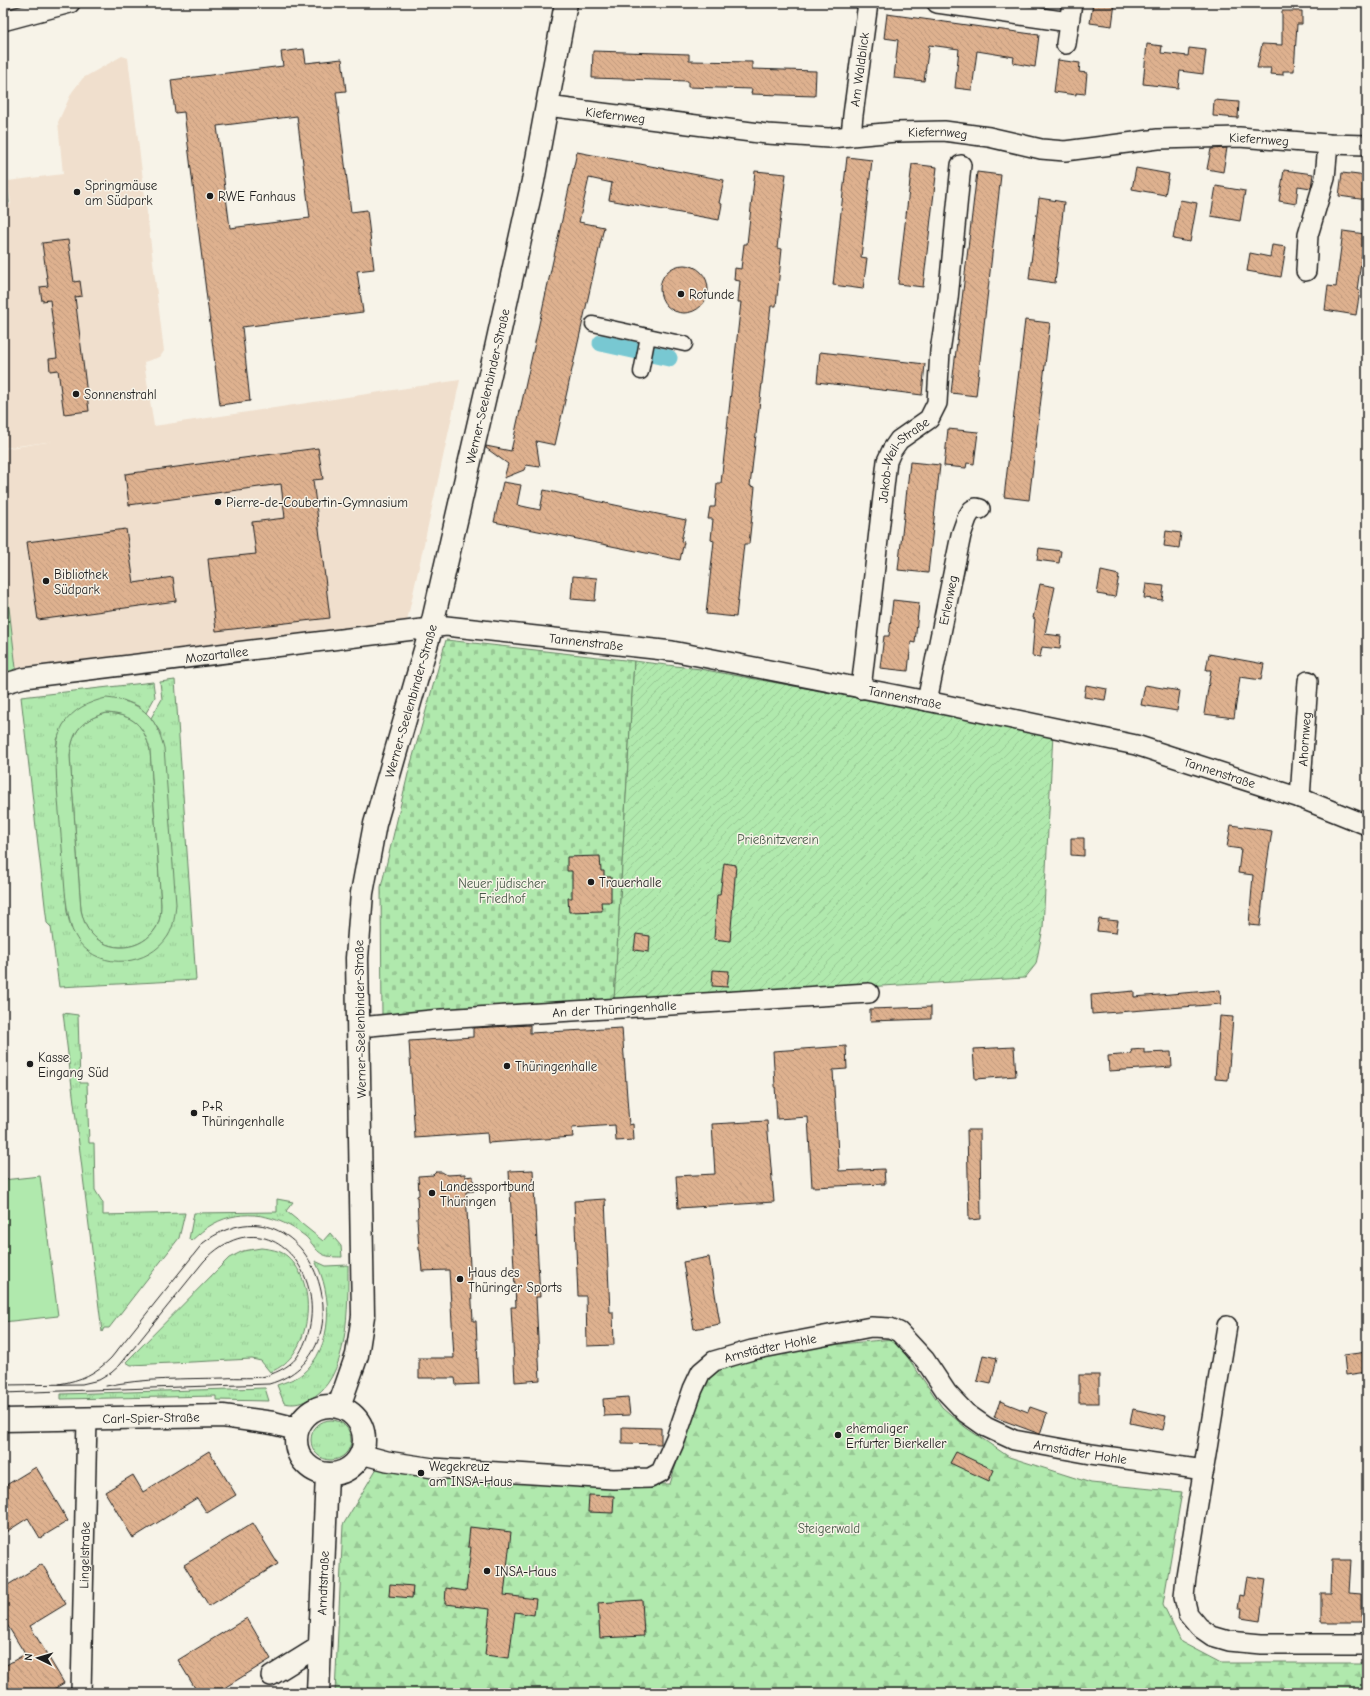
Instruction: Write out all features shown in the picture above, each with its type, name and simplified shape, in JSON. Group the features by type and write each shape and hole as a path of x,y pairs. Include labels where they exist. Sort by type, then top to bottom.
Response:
{"street":[{"path":"3,21 70,3"},
{"name":"Werner-Seelenbinder-Straße","path":"338,1406 357,1355 363,1316 360,1027 357,958 362,893 375,824 431,629 494,357 533,181 566,3"},
{"name":"Am Waldblick","path":"851,135 868,3"},
{"path":"936,3 1069,22"},
{"path":"1066,44 1072,3"},
{"name":"Kiefernweg","path":"547,106 766,134 829,138 918,130 944,131 989,137 1041,149 1065,151 1158,139 1239,136 1328,144 1367,145"},
{"path":"1312,260 1308,235 1325,178 1328,144"},
{"name":"Jakob-Weil-Straße","path":"861,689 887,461 899,440 929,419 937,403 940,351 948,299 961,165"},
{"path":"593,324 685,344"},
{"path":"640,372 648,336"},
{"name":"Erlenweg","path":"927,701 961,535 970,513 976,508 980,509"},
{"name":"Tannenstraße","path":"431,629 446,626 672,651 927,701 1136,745 1300,798 1367,825"},
{"name":"Mozartallee","path":"3,684 24,678 431,629"},
{"name":"Ahornweg","path":"1300,798 1308,681"},
{"name":"An der Thüringenhalle","path":"360,1027 442,1019 869,993"},
{"path":"1227,1326 1186,1577 1184,1597 1188,1614 1199,1627 1212,1636 1229,1641 1268,1644 1367,1644"},
{"name":"Arnstädter Hohle","path":"361,1454 387,1461 434,1468 613,1480 650,1478 661,1472 676,1438 693,1389 701,1372 714,1361 752,1350 871,1327 890,1328 899,1332 925,1360 947,1393 966,1413 986,1427 1014,1440 1091,1454 1204,1470"},
{"path":"321,1406 338,1406 352,1413 357,1418 363,1429 365,1440 361,1454 356,1462 347,1470 336,1474 327,1474 313,1470 304,1462 298,1452 296,1441 297,1429 306,1414 313,1410 321,1406"},
{"name":"Carl-Spier-Straße","path":"3,1420 223,1416 273,1423 297,1429"},
{"name":"Lingelstraße","path":"81,1693 86,1418"},
{"name":"Arndtstraße","path":"318,1693 327,1474"},
{"path":"271,1676 321,1649"}],"shaded area":[{"name":"Pierre-de-Coubertin-Gymnasium","path":"122,56 128,58 164,351 160,357 144,362 154,426 460,380 407,621 16,668 3,556 3,449 54,441 3,448 3,206 11,204 8,181 63,174 58,122 72,92 83,78"}],"green space":[{"path":"1304,3 1367,3 1367,6"},
{"path":"3,149 9,203 3,204"},
{"path":"3,556 16,668 3,676"},
{"name":"Neuer jüdischer Friedhof","path":"446,640 634,661 614,1001 382,1018 381,887 408,774"},
{"name":"Prießnitzverein","path":"634,661 700,669 1053,733 1043,928 1036,964 1025,978 614,1001"},
{"path":"175,680 196,980 59,987 51,927 47,923 21,697 153,682 155,697 146,713 138,706 123,700 64,724 57,740 56,756 67,912 71,928 109,960 168,936 160,732 151,718 162,699 160,682"},
{"path":"106,698 128,702 145,712 151,718 161,736 164,748 176,904 174,920 168,936 160,946 149,954 137,959 125,961 112,961 100,958 88,951 79,942 71,926 65,887 57,780 56,753 58,740 63,725 67,719 82,707","holes":["107,713 116,714 130,719 141,728 150,750 161,904 158,923 150,936 134,945 125,947 115,947 98,940 87,928 84,922 81,910 70,756 73,740 80,727 98,716"]},
{"path":"107,713 124,716 136,723 141,728 150,750 161,904 160,914 156,928 150,936 134,945 125,947 115,947 98,940 87,928 81,910 70,756 71,747 80,727 91,719"},
{"path":"63,1013 78,1015 80,1083 87,1083 89,1143 94,1143 95,1190 103,1203 103,1215 185,1213 179,1238 109,1328 104,1328 102,1332"},
{"path":"40,1176 58,1316 3,1322 3,1180"},
{"path":"277,1199 293,1202 286,1211 323,1241 330,1233 341,1246 342,1257 326,1256 322,1254 306,1237 295,1229 272,1218 260,1216 237,1216 225,1219 213,1224 191,1241 189,1239 194,1213 277,1212"},
{"path":"261,1248 278,1251 287,1256 297,1268 304,1284 307,1301 307,1319 303,1336 295,1351 284,1364 270,1372 261,1361 252,1359 131,1365 126,1362 229,1258 243,1251"},
{"path":"315,1261 326,1266 348,1265 348,1300 344,1340 339,1359 332,1376 322,1390 308,1400 293,1404 284,1403 277,1385 294,1379 302,1374 312,1363 320,1350 325,1336 327,1304 325,1289 321,1274"},
{"name":"Steigerwald","path":"895,1339 942,1407 965,1427 1009,1457 1091,1483 1182,1492 1163,1604 1181,1642 1221,1663 1367,1663 1367,1693 335,1693 343,1525 377,1468 625,1484 670,1484 701,1393 711,1372 722,1365 768,1354 856,1342"},
{"path":"265,1388 269,1401 216,1400 216,1396 61,1399 61,1394"},
{"path":"327,1420 335,1420 342,1423 348,1429 351,1440 348,1451 342,1457 335,1460 327,1460 320,1457 314,1451 311,1444 311,1436 314,1429 320,1423"}],"building":[{"path":"1093,3 1115,3 1112,26 1090,23"},
{"path":"1282,11 1302,11 1302,24 1297,24 1294,71 1283,71 1283,75 1270,74 1271,68 1257,68 1262,44 1282,45"},
{"path":"887,14 1039,35 1035,67 1013,63 1014,57 977,51 972,90 955,88 959,49 929,45 924,81 894,78 898,40 884,38"},
{"path":"1147,44 1162,46 1161,53 1188,56 1189,48 1206,50 1203,74 1180,71 1178,88 1143,84"},
{"path":"304,49 306,63 342,59 346,91 336,92 351,212 367,210 374,269 357,271 363,312 242,327 250,401 220,405 184,112 175,113 171,80 283,66 281,52","holes":["297,116 310,218 230,228 217,126"]},
{"path":"593,51 689,54 689,61 752,62 752,69 816,71 815,96 751,94 752,89 688,87 688,81 592,78"},
{"path":"1058,60 1080,63 1079,72 1087,73 1085,94 1076,93 1076,95 1054,92"},
{"path":"1214,100 1239,102 1238,118 1213,116"},
{"path":"1227,148 1223,172 1207,169 1211,149"},
{"path":"577,152 724,180 719,203 722,204 719,220 609,200 612,183 589,178 579,222 604,227 555,445 536,441 540,467 526,465 524,470 504,478 508,464 486,448 486,446 511,451"},
{"path":"847,157 872,160 861,257 867,258 863,289 833,285"},
{"path":"912,164 937,167 923,287 898,284"},
{"path":"1136,168 1169,174 1165,195 1132,189"},
{"path":"1284,170 1313,174 1311,188 1298,186 1296,204 1279,201"},
{"path":"755,171 786,174 777,248 782,249 776,306 771,306 750,486 755,487 749,544 744,544 736,617 706,614 714,541 711,540 713,519 708,519 710,507 715,507 717,483 721,483 741,302 738,302 740,281 734,280 735,268 741,269 744,244 747,244"},
{"path":"977,172 1001,175 976,396 951,393"},
{"path":"1342,173 1367,176 1367,200 1339,196"},
{"path":"1216,186 1245,191 1240,221 1211,216"},
{"path":"1039,198 1064,202 1055,283 1029,279"},
{"path":"1180,200 1197,203 1190,242 1173,239"},
{"path":"1343,231 1365,234 1357,290 1360,291 1356,315 1325,310 1328,286 1336,287"},
{"path":"68,240 74,282 80,281 82,296 75,297 89,411 64,414 58,370 50,371 49,359 57,358 50,300 42,301 40,287 48,286 42,243"},
{"path":"1272,245 1286,247 1281,277 1247,271 1250,253 1270,257"},
{"path":"679,265 689,265 701,272 708,284 708,294 701,306 689,313 679,313 671,309 664,302 660,294 660,284 664,276 671,269"},
{"path":"1025,320 1050,323 1029,500 1004,497"},
{"path":"820,352 925,364 922,395 817,382"},
{"path":"948,429 978,432 974,464 967,463 966,468 944,466"},
{"path":"318,448 323,479 313,480 330,618 216,631 208,559 256,554 252,522 285,518 281,484 129,505 125,474"},
{"path":"910,462 940,465 928,573 898,570"},
{"path":"503,482 521,485 517,505 540,510 544,490 686,520 681,541 684,542 680,560 494,522"},
{"path":"126,529 134,583 173,577 176,601 38,620 27,542"},
{"path":"1166,531 1181,533 1179,548 1164,546"},
{"path":"1039,548 1061,551 1059,563 1037,560"},
{"path":"1101,571 1119,575 1115,597 1097,594"},
{"path":"573,576 597,578 595,601 571,599"},
{"path":"1040,584 1055,587 1045,634 1061,636 1060,649 1042,647 1040,657 1032,656 1035,619 1033,618"},
{"path":"1146,584 1164,586 1162,600 1144,598"},
{"path":"893,600 919,603 915,643 911,642 908,671 880,668 884,636 889,636"},
{"path":"1209,654 1264,664 1261,680 1240,677 1234,718 1204,714 1211,670 1206,670"},
{"path":"1086,685 1107,689 1105,700 1084,697"},
{"path":"1145,685 1180,691 1177,711 1141,705"},
{"path":"1231,825 1272,831 1260,926 1249,925 1253,875 1238,873 1241,849 1227,847"},
{"path":"1071,838 1084,838 1084,856 1071,855"},
{"name":"Trauerhalle","path":"600,856 601,871 604,871 604,877 611,877 611,902 601,902 602,911 569,912 568,898 572,898 572,871 567,871 567,857"},
{"path":"724,863 736,865 730,941 714,939 717,895 720,895"},
{"path":"1099,919 1118,921 1116,933 1097,931"},
{"path":"636,934 650,936 649,952 634,950"},
{"path":"713,970 729,971 727,987 712,986"},
{"path":"1220,990 1221,1004 1092,1014 1091,995 1134,991 1134,997"},
{"path":"931,1007 931,1019 870,1021 870,1009"},
{"path":"1220,1016 1233,1017 1228,1080 1215,1079"},
{"name":"Thüringenhalle","path":"530,1025 530,1033 622,1028 629,1125 633,1124 634,1140 616,1141 615,1125 572,1128 573,1137 488,1143 487,1133 415,1138 409,1041 473,1037 473,1028"},
{"path":"846,1046 847,1069 833,1070 839,1171 884,1169 885,1184 812,1187 808,1117 777,1119 773,1051"},
{"path":"1014,1047 1016,1076 975,1079 973,1049"},
{"path":"1144,1049 1144,1053 1171,1052 1172,1067 1109,1071 1108,1056 1132,1054 1131,1050"},
{"path":"767,1121 774,1202 678,1208 676,1176 715,1174 712,1124"},
{"path":"967,1130 980,1130 981,1219 969,1220"},
{"path":"533,1170 540,1297 536,1297 540,1380 515,1382 511,1307 516,1307 509,1171"},
{"name":"Haus des Thüringer Sports","path":"436,1172 442,1172 447,1175 465,1174 465,1177 473,1176 474,1191 466,1192 473,1321 476,1321 479,1384 456,1385 455,1378 419,1378 419,1358 454,1358 449,1270 422,1271 419,1250 417,1218 417,1196 419,1195 418,1176 433,1175"},
{"path":"605,1199 610,1312 613,1312 614,1345 587,1346 586,1296 578,1296 574,1201"},
{"path":"709,1257 720,1324 694,1329 683,1262"},
{"path":"1367,1352 1367,1372 1346,1375 1344,1355"},
{"path":"983,1355 997,1358 991,1384 977,1381"},
{"path":"1079,1375 1099,1375 1099,1403 1079,1403"},
{"path":"628,1397 630,1415 604,1416 603,1399"},
{"path":"1000,1401 1028,1412 1030,1407 1047,1413 1040,1434 994,1417"},
{"path":"1133,1409 1166,1416 1163,1430 1130,1423"},
{"path":"622,1427 661,1428 661,1444 622,1443"},
{"path":"209,1451 236,1495 207,1513 197,1498 133,1538 105,1492 133,1475 143,1492"},
{"path":"956,1452 994,1470 989,1481 950,1463"},
{"path":"36,1467 68,1521 40,1538 28,1518 3,1534 3,1487"},
{"path":"589,1495 614,1496 613,1513 588,1512"},
{"path":"253,1523 278,1564 209,1606 184,1565"},
{"path":"470,1527 511,1532 504,1595 536,1599 534,1615 515,1612 509,1658 485,1655 490,1609 445,1604 446,1588 466,1591 471,1547 468,1547"},
{"path":"1332,1560 1351,1560 1349,1593 1361,1594 1361,1623 1321,1623 1321,1593 1331,1593"},
{"path":"42,1564 66,1604 30,1626 64,1683 47,1693 3,1693 3,1667 25,1654 3,1618 3,1588"},
{"path":"1247,1576 1266,1579 1260,1621 1241,1618 1242,1608 1238,1608 1240,1595 1244,1596"},
{"path":"390,1584 413,1586 412,1598 389,1596"},
{"path":"642,1600 644,1636 600,1638 598,1603"},
{"path":"247,1618 271,1659 216,1693 198,1693 178,1660"}],"waterway":[{"path":"601,343 669,358"}],"tram line":[{"path":"3,1393 269,1384 301,1366 319,1338 323,1305 316,1273 298,1246 272,1228 240,1226 203,1243 105,1364 88,1376 59,1384"},
{"path":"3,1385 82,1384 99,1380 111,1373 120,1365 204,1261 229,1242 253,1236 274,1242 292,1256 305,1276 311,1301 309,1328 299,1354 293,1362 285,1368 261,1377 150,1380 106,1386"}],"place":[{"name":"Springmäuse am Südpark","path":"77,192"},
{"name":"RWE Fanhaus","path":"210,196"},
{"name":"Rotunde","path":"681,294"},
{"name":"Sonnenstrahl","path":"76,394"},
{"name":"Pierre-de-Coubertin-Gymnasium","path":"218,502"},
{"name":"Bibliothek Südpark","path":"46,581"},
{"name":"Trauerhalle","path":"591,882"},
{"name":"Kasse Eingang Süd","path":"30,1064"},
{"name":"Thüringenhalle","path":"507,1066"},
{"name":"P+R Thüringenhalle","path":"194,1113"},
{"name":"Landessportbund Thüringen","path":"432,1193"},
{"name":"Haus des Thüringer Sports","path":"460,1279"},
{"name":"ehemaliger Erfurter Bierkeller","path":"838,1435"},
{"name":"Wegekreuz am INSA-Haus","path":"421,1473"},
{"name":"INSA-Haus","path":"487,1571"}]}
